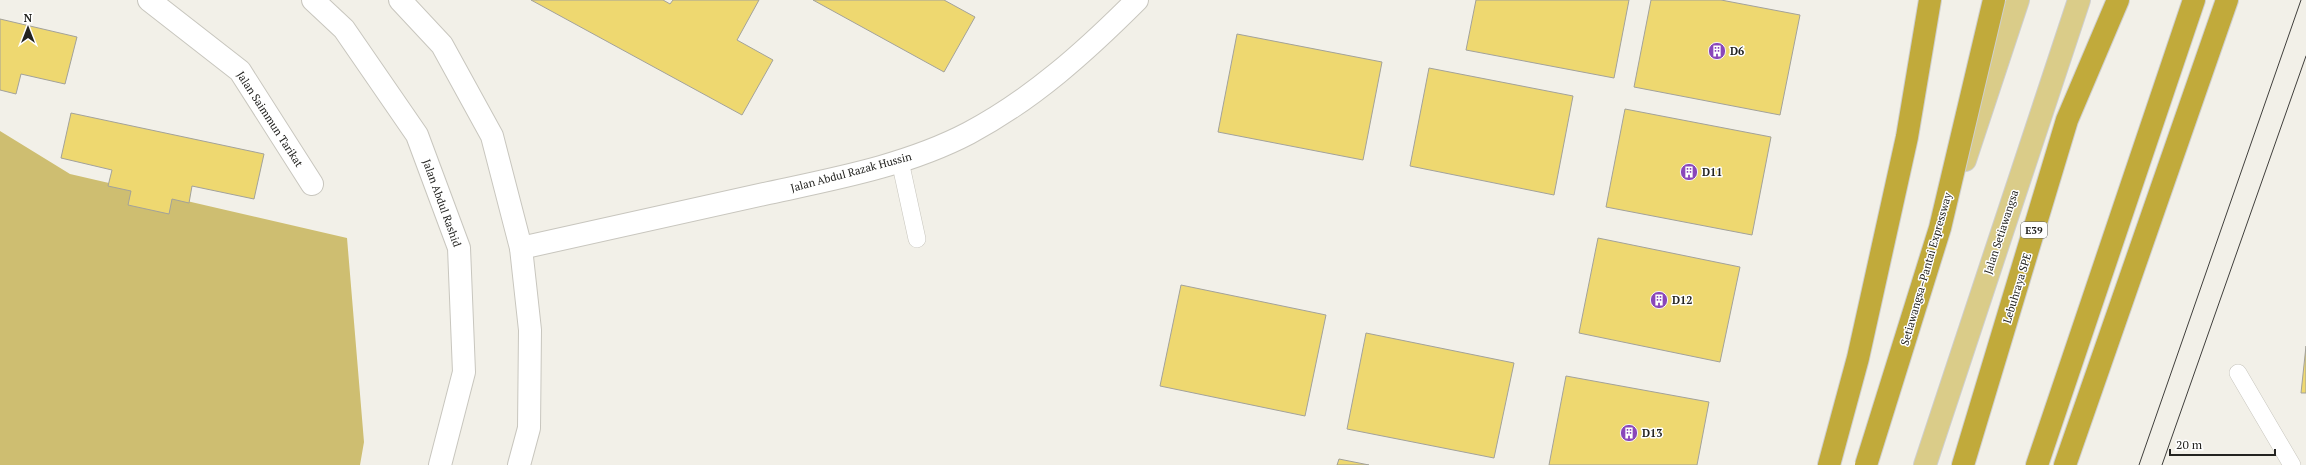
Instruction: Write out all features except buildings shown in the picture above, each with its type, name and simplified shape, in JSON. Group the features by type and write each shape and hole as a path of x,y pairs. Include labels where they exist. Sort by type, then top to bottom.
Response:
{"highway":[{"path":"1829,465 1858,358 1907,138 1930,0"},
{"name":"Setiawangsa–Pantai Expressway","path":"1865,465 1940,228 1994,0"},
{"name":"Lebuhraya SPE","path":"1963,465 2068,120 2118,0"},
{"path":"2037,465 2194,0"},
{"path":"2065,465 2227,0"},
{"path":"2201,76 2239,0"}],"main road":[{"path":"1865,465 2018,0"},
{"name":"Jalan Setiawangsa","path":"1925,465 2011,200 2079,0"}],"street":[{"name":"Jalan Saimmun Tarikat","path":"148,0 240,71 312,184"},
{"name":"Jalan Abdul Rashid","path":"314,0 344,29 417,135 459,248 464,372 440,465"},
{"path":"400,0 442,46 492,136 520,248 530,330 529,428 519,465"},
{"name":"Jalan Abdul Razak Hussin","path":"520,248 846,176 900,161 930,150 968,133 1003,114 1043,86 1086,50 1137,0"}],"lane":[{"path":"900,161 917,239"},
{"path":"2238,373 2292,465"}],"shaded area":[{"path":"0,131 70,174 347,238 364,442 360,465 0,465"}],"tram line":[{"path":"2139,465 2301,0"},
{"path":"2162,465 2306,56"}],"place":[{"name":"D6","path":"1717,51"},
{"name":"D11","path":"1689,172"},
{"name":"D12","path":"1659,300"},
{"name":"D13","path":"1629,433"}]}
